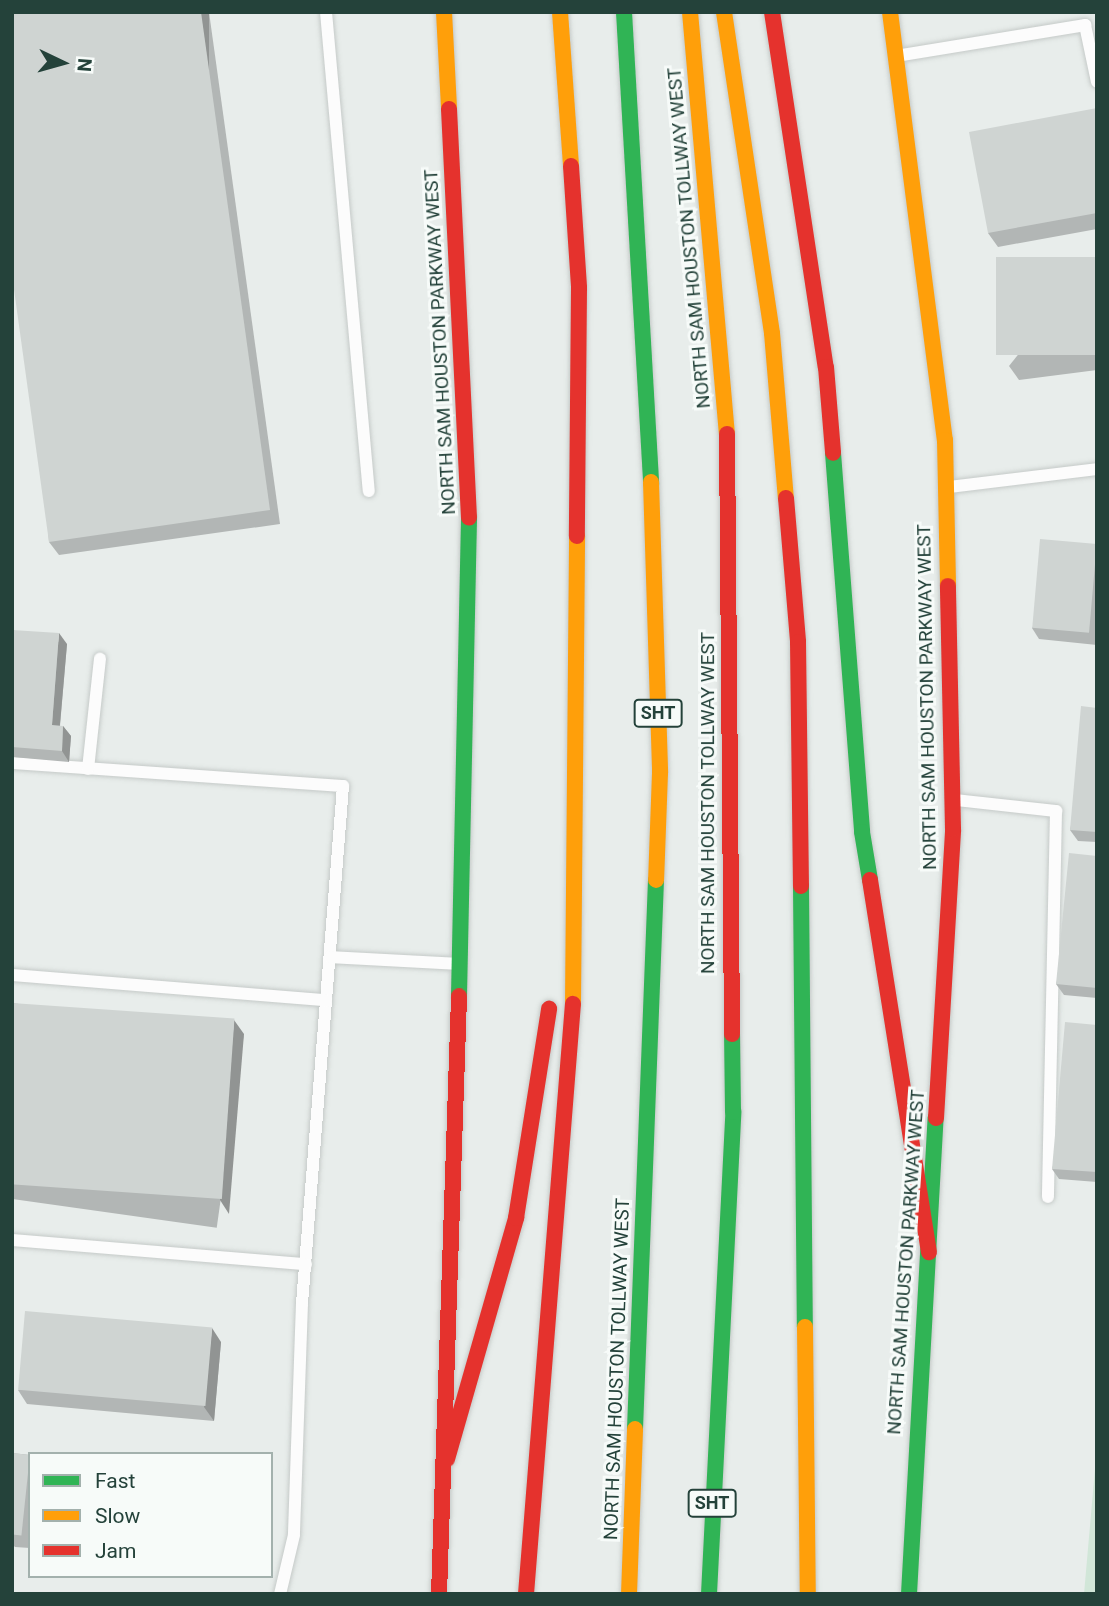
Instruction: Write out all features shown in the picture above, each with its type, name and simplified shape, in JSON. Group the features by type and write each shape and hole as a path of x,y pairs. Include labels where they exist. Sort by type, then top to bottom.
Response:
{"main road":[{"name":"NORTH SAM HOUSTON PARKWAY WEST","path":"439,1594 447,1459 461,964 470,458 444,12"},
{"name":"NORTH SAM HOUSTON TOLLWAY WEST","path":"624,12 650,434 660,773 629,1594"},
{"name":"NORTH SAM HOUSTON TOLLWAY WEST","path":"690,12 727,426 733,1112 709,1594"},
{"path":"724,12 772,333 798,642 808,1594"},
{"path":"772,12 826,367 862,832 929,1252"},
{"name":"NORTH SAM HOUSTON PARKWAY WEST","path":"890,12 945,440 952,800 929,1252 918,1377 909,1594"},
{"path":"559,267 561,14"},
{"path":"526,1594 574,985 579,288 561,14"},
{"path":"447,1459 516,1219 553,985"}],"lane":[{"path":"326,12 369,491"},
{"path":"896,56 1084,19 1097,82"},
{"path":"946,487 1097,469"},
{"path":"88,769 100,659"},
{"path":"12,763 343,786 306,1264 294,1535 280,1594"},
{"path":"952,800 1056,811 1048,1197"},
{"path":"330,957 461,964"},
{"path":"12,975 327,1000"},
{"path":"12,1240 306,1264"}],"green space":[{"path":"1097,1446 1097,1594 1084,1594"}],"building":[{"path":"12,12 201,12 270,510 49,542 12,275"},
{"path":"1097,108 1097,213 988,233 969,132"},
{"path":"996,257 1097,257 1097,355 996,355"},
{"path":"1040,539 1097,544 1089,633 1032,628"},
{"path":"12,630 59,633 52,725 63,726 62,751 12,747"},
{"path":"1081,706 1097,708 1097,832 1070,830"},
{"path":"1069,853 1097,856 1097,988 1056,984"},
{"path":"12,1003 234,1019 222,1199 12,1184"},
{"path":"1065,1022 1097,1025 1097,1172 1052,1169"},
{"path":"25,1311 212,1327 205,1406 18,1390"},
{"path":"12,1453 28,1455 21,1535 12,1534"}],"traffic: fast":[{"path":"624,12 651,482"},
{"path":"833,453 862,832 870,880"},
{"path":"459,996 469,518"},
{"path":"635,1429 656,880"},
{"path":"801,886 805,1327"},
{"path":"709,1594 733,1112 732,1034"},
{"path":"909,1594 936,1118"}],"traffic: slow":[{"path":"444,12 449,109"},
{"path":"560,12 571,166"},
{"path":"690,12 727,434"},
{"path":"724,12 772,333 786,498"},
{"path":"890,12 945,440 948,586"},
{"path":"651,482 660,773 656,880"},
{"path":"573,1004 577,536"},
{"path":"805,1327 808,1594"},
{"path":"629,1594 635,1429"}],"traffic: jam":[{"path":"772,12 826,367 833,453"},
{"path":"449,109 469,518"},
{"path":"571,166 579,288 577,536"},
{"path":"727,434 732,1034"},
{"path":"786,498 798,642 801,886"},
{"path":"936,1118 953,829 948,586"},
{"path":"870,880 929,1252"},
{"path":"439,1594 459,996"},
{"path":"526,1594 573,1004"},
{"path":"447,1459 516,1218 549,1009"}]}
